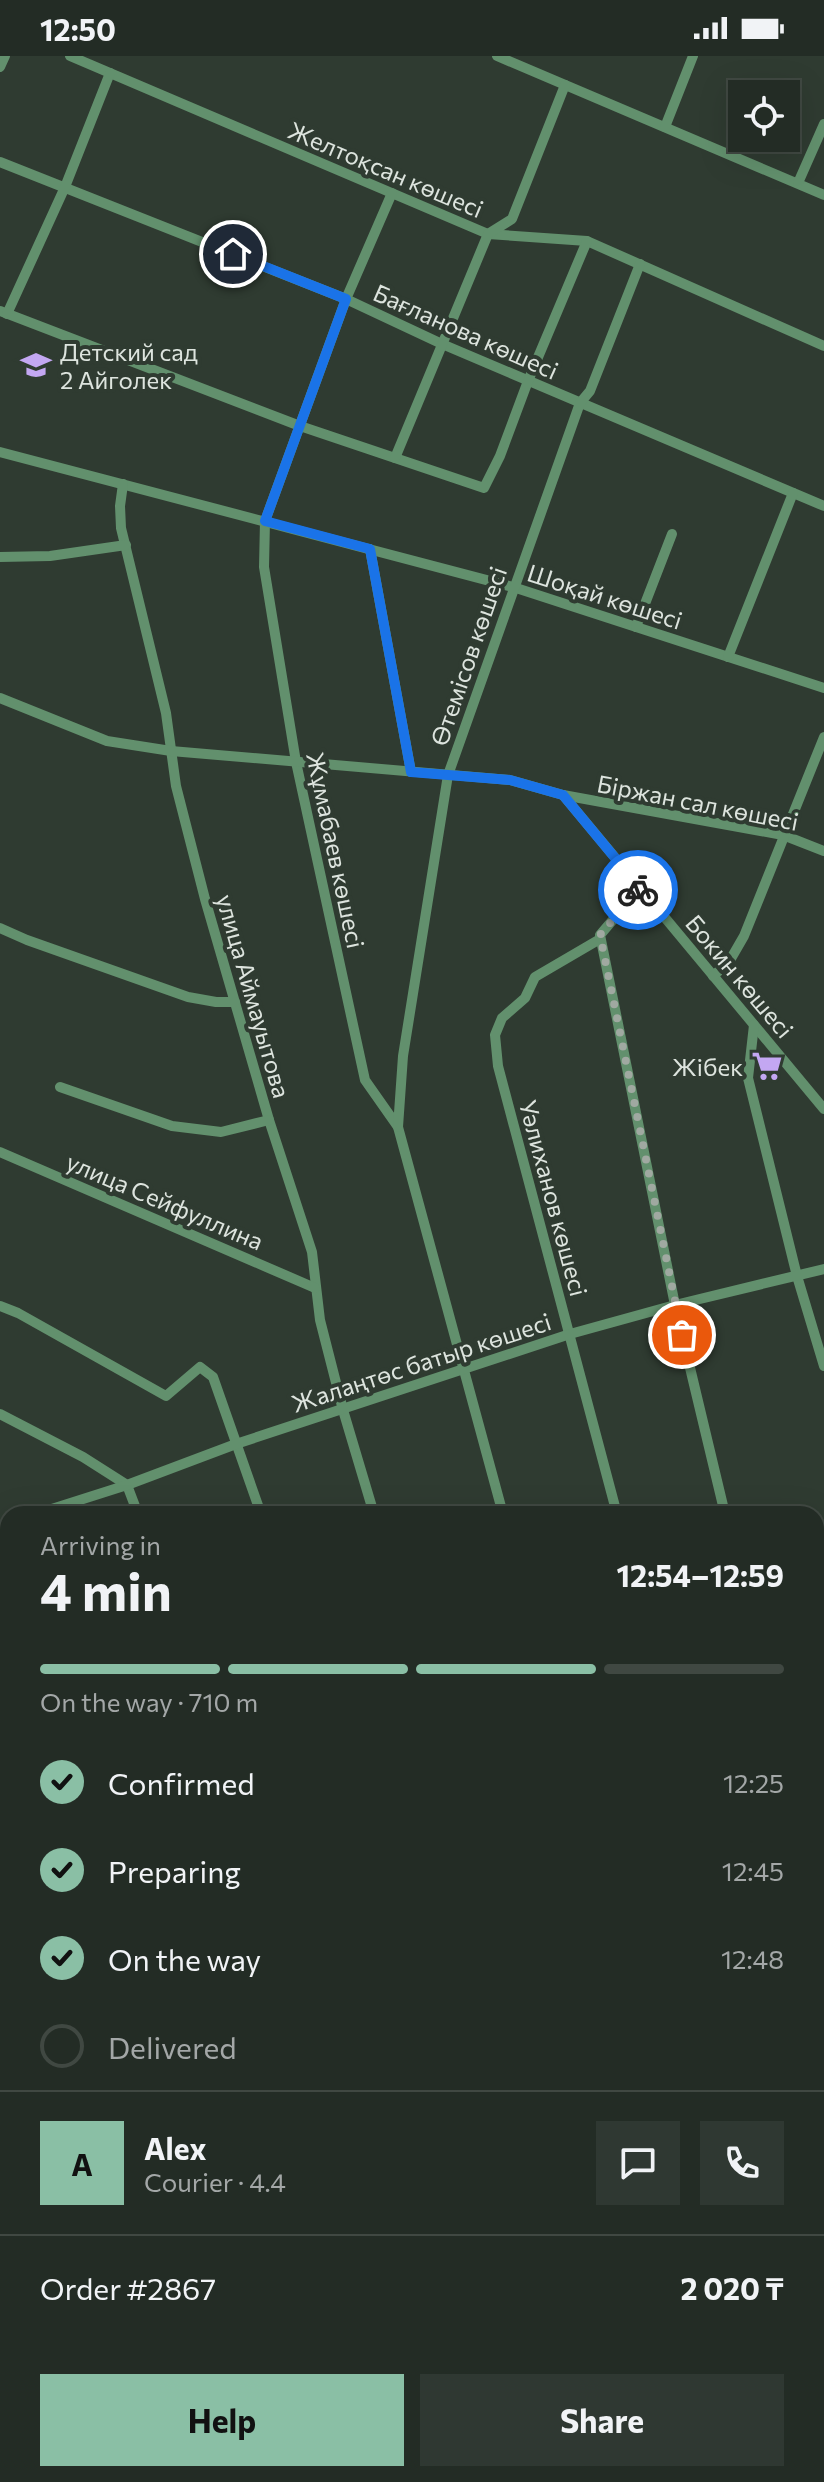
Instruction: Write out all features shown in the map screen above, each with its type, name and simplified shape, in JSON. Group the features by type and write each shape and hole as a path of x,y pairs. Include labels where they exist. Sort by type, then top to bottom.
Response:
{"street":[{"path":"0,67 5,56"},
{"name":"Желтоқсан көшесі","path":"70,56 488,234 587,241 824,346"},
{"path":"497,56 824,195"},
{"path":"665,127 693,56"},
{"path":"110,73 65,187 4,312 300,426 484,488 500,456 587,241"},
{"path":"395,458 488,234 512,219 565,85"},
{"path":"798,183 824,124"},
{"name":"Бағланова көшесі","path":"0,162 346,299 442,344 824,506"},
{"name":"Жұмабаев көшесі","path":"392,193 346,299 265,521 264,567 296,762 365,1080 398,1127 501,1506"},
{"name":"Өтемісов көшесі","path":"398,1127 403,1056 448,775 580,403 590,391 640,264"},
{"name":"Шоқай көшесі","path":"0,452 513,587 824,688"},
{"name":"улица Аймауытова","path":"123,484 121,528 166,713 176,786 269,1120 312,1252 320,1320 372,1506"},
{"path":"728,657 793,493"},
{"path":"636,627 672,534"},
{"path":"0,557 50,556 126,545"},
{"path":"370,549 411,772"},
{"name":"Біржан сал көшесі","path":"0,698 107,741 171,751 510,780 563,795 783,835 824,851"},
{"path":"713,976 729,962 744,936 824,737"},
{"name":"Бокин көшесі","path":"563,795 824,1109"},
{"path":"640,888 600,935 600,939 675,1305 723,1506"},
{"path":"0,928 188,997 235,1002"},
{"name":"Уәлиханов көшесі","path":"600,939 535,977 525,998 502,1018 495,1035 498,1066 615,1506"},
{"path":"754,1025 748,1078 797,1276 824,1366"},
{"path":"60,1087 172,1126 221,1132 269,1120"},
{"name":"улица Сейфуллина","path":"0,1152 315,1288"},
{"name":"Жалаңтөс батыр көшесі","path":"61,1506 236,1444 570,1334 824,1269"},
{"path":"0,1306 18,1313 166,1396 200,1367 213,1377 258,1506"},
{"path":"0,1414 83,1457 127,1485 135,1506"}],"way so far":[{"path":"638,890 600,935 682,1335"}],"place":[{"name":"Детский сад 2 Айголек","path":"36,365"},
{"name":"Жібек","path":"767,1066"}],"route":[{"path":"233,254 346,299 265,521 370,549 411,772 510,780 563,795 640,888 638,890"}]}
